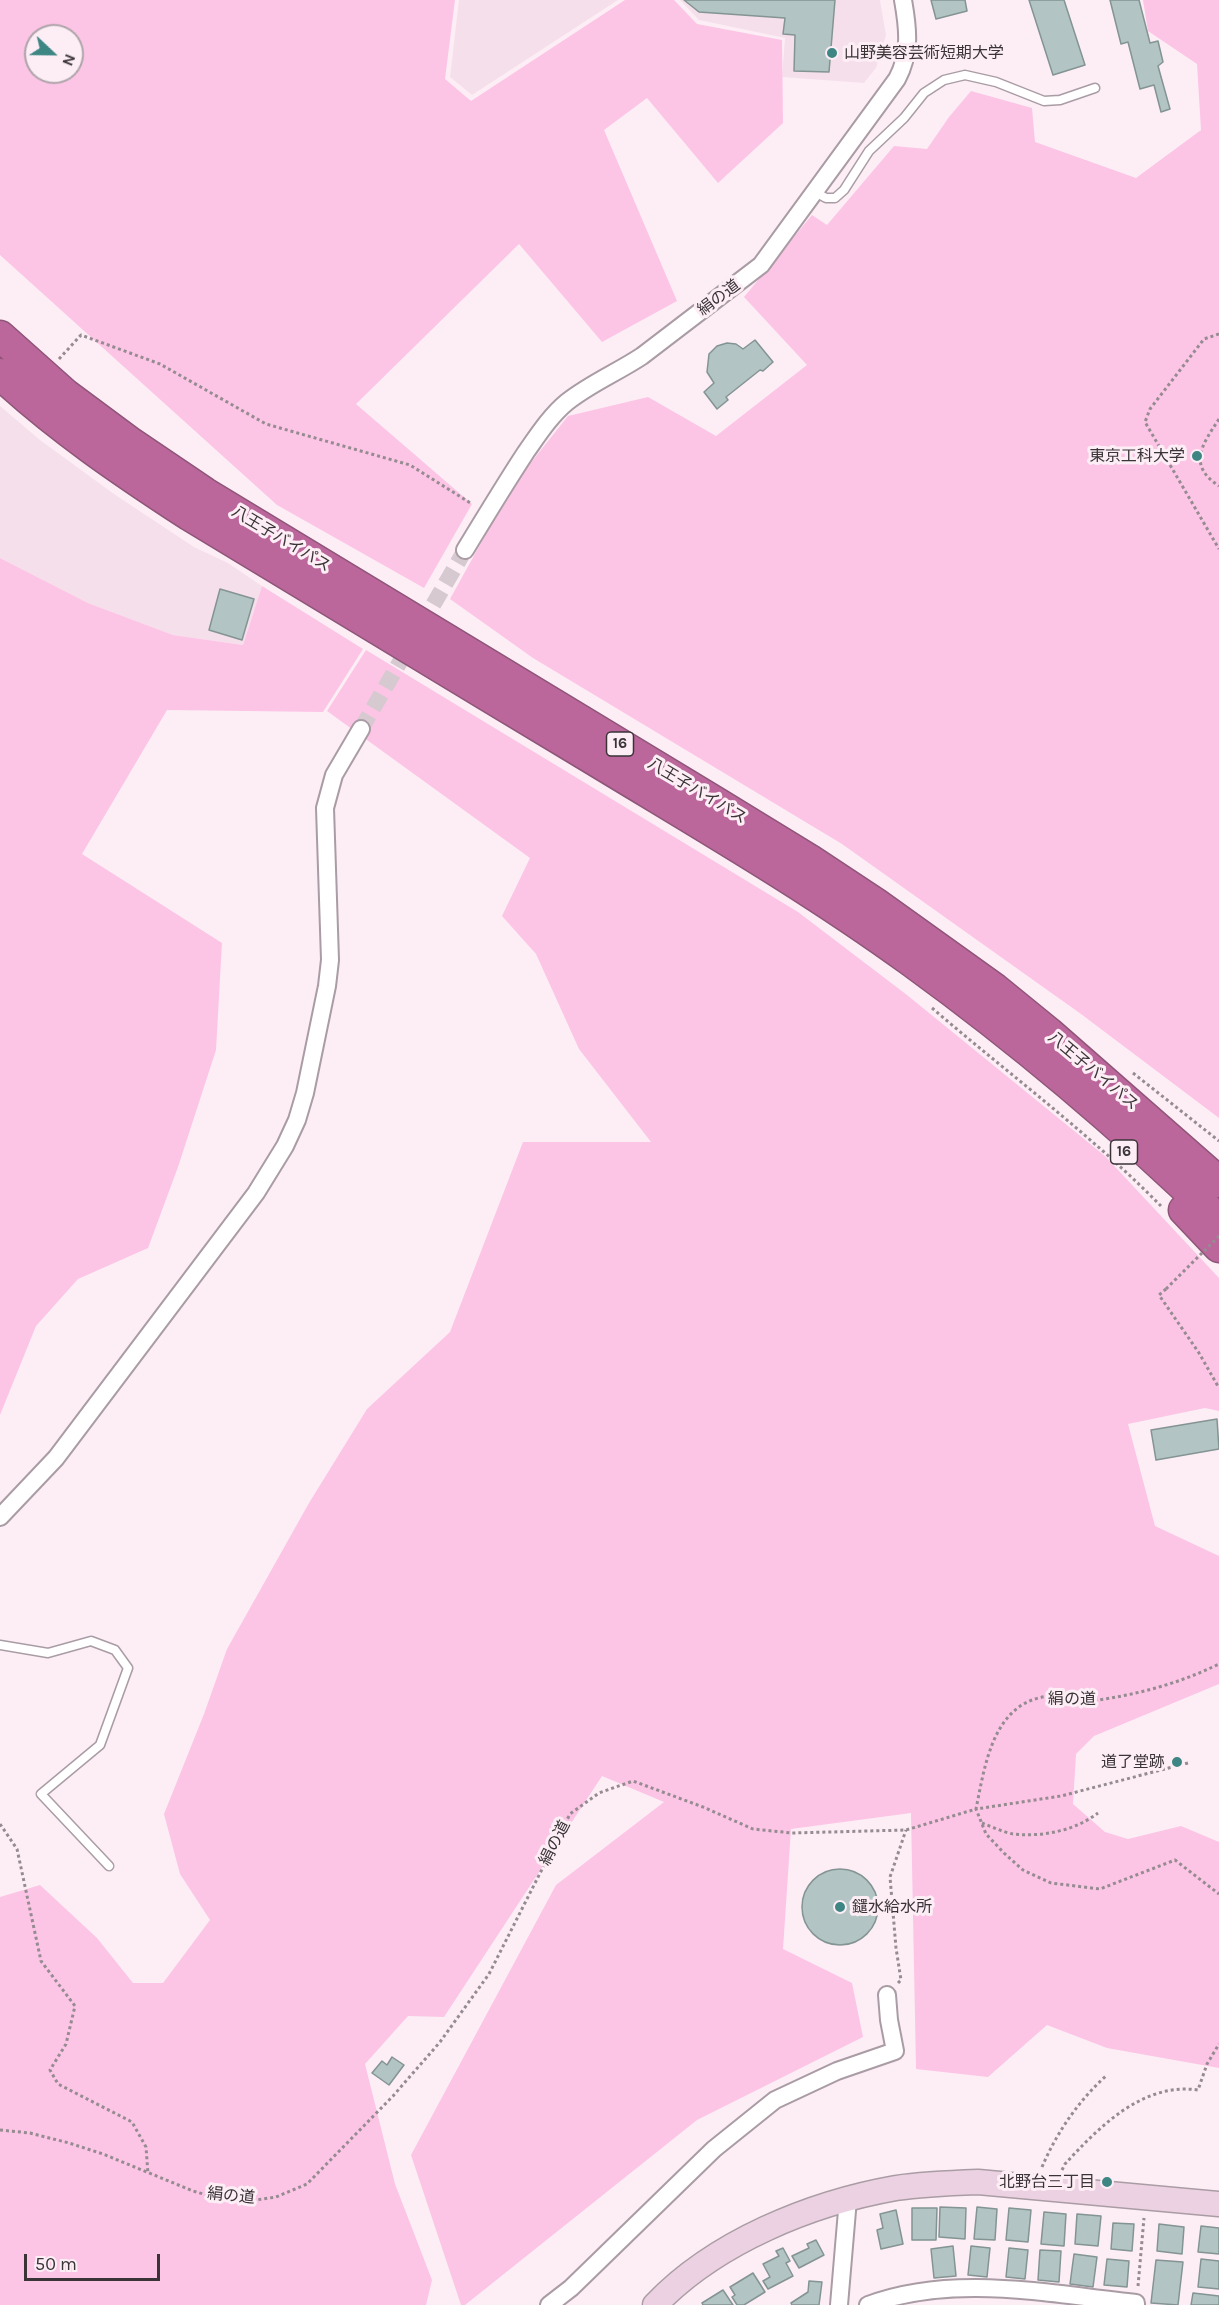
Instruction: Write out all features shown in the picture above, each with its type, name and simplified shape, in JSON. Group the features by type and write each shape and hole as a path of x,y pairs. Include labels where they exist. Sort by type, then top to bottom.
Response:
{"highway":[{"name":"八王子バイパス","path":"0,336 65,394 131,443 205,493 717,802 875,903 995,989 1142,1113 1219,1182"},
{"name":"八王子バイパス","path":"0,374 48,415 114,465 179,509 796,883 911,961 1032,1054 1156,1161 1219,1220"},
{"name":"16","path":"1032,1054 1114,1143 1171,1197 1212,1251"},
{"name":"16","path":"1142,1113 1219,1166"}],"street":[{"name":"絹の道","path":"465,550 533,442 566,403 600,379 627,367 761,265 897,80 904,67 908,36 903,0"},
{"path":"0,1517 32,1485 69,1441 272,1171 290,1137 305,1093 327,986 330,960 324,846 325,807 334,775 361,729"},
{"path":"549,2305 571,2288 714,2149 775,2100 837,2070 896,2051 889,2020 887,1995"},
{"path":"655,2305 697,2269 745,2239 787,2220 848,2199 896,2188 938,2183 978,2182 1219,2204"},
{"path":"840,2305 848,2199"},
{"path":"868,2305 891,2296 941,2297 987,2288 1038,2299 1136,2304"}],"lane":[{"path":"815,192 826,198 835,198 844,190 869,152 904,118 924,93 944,80 965,75 996,82 1044,101 1060,100 1095,88"},
{"path":"0,1645 48,1653 91,1641 115,1650 128,1668 100,1745 40,1794 109,1866"}],"path":[{"path":"1219,334 1204,339 1150,409 1145,422 1219,549"},
{"path":"58,360 81,335 160,364 266,424 411,465 488,513"},
{"path":"1219,420 1201,448 1200,461 1203,472 1219,486"},
{"path":"931,1008 1079,1128 1112,1157 1167,1212"},
{"path":"1219,1236 1159,1295 1199,1353 1219,1388"},
{"name":"絹の道","path":"0,2130 30,2133 69,2143 103,2154 193,2191 218,2198 249,2201 276,2198 308,2184 393,2096 440,2042 489,1974 570,1814 599,1793 633,1781 753,1828 792,1833 906,1830 976,1809 987,1758 1003,1720 1024,1704 1050,1696 1088,1701 1148,1691 1219,1665"},
{"path":"1188,1763 1061,1796 976,1809 986,1834 1023,1870 1051,1883 1100,1889 1175,1860 1219,1894"},
{"path":"980,1823 1012,1834 1047,1834 1071,1828 1098,1813"},
{"path":"0,1824 17,1849 41,1961 75,2006 66,2044 50,2070 58,2084 132,2122 146,2147 148,2174"},
{"path":"887,1995 901,1980 890,1877 906,1830"},
{"path":"1045,2187 1098,2128 1145,2097 1184,2088 1198,2090 1207,2064 1219,2044"},
{"path":"1045,2187 1043,2164 1086,2094 1107,2075"},
{"path":"1136,2304 1146,2197"}],"shaded area":[{"path":"0,0 455,0 445,79 471,101 625,0 674,0 697,24 782,40 783,123 718,183 647,98 604,130 677,301 602,342 519,244 356,404 472,504 424,588 277,505 0,255"},
{"path":"459,0 618,0 472,95 450,77"},
{"name":"山野美容芸術短期大学","path":"680,0 880,0 886,35 876,68 864,83 782,77 785,38 699,20"},
{"path":"1143,0 1219,0 1219,1118 1081,1014 842,844 533,658 450,599 513,485 568,416 648,397 716,436 807,365 744,297 812,215 827,225 894,146 927,149 949,117 971,91 1032,108 1035,142 1136,178 1201,130 1197,64 1148,31"},
{"path":"0,406 40,440 114,494 194,547 228,563 262,586 243,645 173,635 88,603 0,558"},
{"path":"0,558 88,603 173,635 243,645 262,586 363,649 323,712 167,710 82,854 222,943 216,1050 178,1167 148,1248 78,1279 36,1326 0,1415"},
{"path":"366,650 798,912 907,995 1105,1156 1219,1278 1219,1411 1205,1408 1128,1424 1155,1526 1219,1556 1219,1684 1094,1736 1076,1754 1073,1804 1105,1832 1128,1839 1181,1826 1219,1842 1219,2068 1107,2048 1047,2025 988,2077 916,2069 911,1813 791,1829 783,1949 852,1983 863,2037 697,2120 465,2305 461,2305 411,2155 556,1885 664,1802 602,1776 444,2017 408,2016 365,2064 395,2184 432,2280 426,2305 0,2305 0,1897 40,1885 97,1938 133,1983 163,1983 210,1920 180,1874 164,1814 227,1649 309,1503 367,1409 450,1332 523,1142 651,1142 579,1049 536,954 502,916 530,858 327,711"}],"building":[{"path":"684,0 835,0 829,72 794,71 795,35 783,34 785,18 699,12"},
{"path":"931,0 965,0 967,11 936,19"},
{"path":"1029,0 1064,0 1085,65 1053,75"},
{"path":"1110,0 1139,0 1150,43 1158,41 1163,62 1158,66 1170,109 1161,112 1154,85 1140,89 1128,42 1121,44"},
{"path":"755,340 773,362 726,397 728,400 717,409 704,392 714,383 707,372 709,354 717,346 727,343 736,344 743,349"},
{"path":"220,589 254,599 242,640 209,630"},
{"path":"1217,1419 1219,1449 1156,1460 1151,1430"},
{"name":"鑓水給水所","path":"840,1869 855,1872 867,1880 875,1892 878,1907 875,1922 867,1934 855,1942 840,1945 825,1942 813,1934 805,1922 802,1907 805,1892 813,1880 825,1872"},
{"path":"392,2057 404,2065 389,2085 372,2073 382,2061 387,2065"},
{"path":"940,2207 966,2208 965,2239 939,2237"},
{"path":"977,2207 997,2209 995,2240 974,2239"},
{"path":"912,2208 937,2208 936,2240 912,2240"},
{"path":"1009,2208 1031,2210 1028,2242 1006,2240"},
{"path":"896,2210 903,2244 881,2249 877,2230 883,2228 880,2214"},
{"path":"1044,2212 1066,2214 1064,2246 1041,2244"},
{"path":"1077,2214 1101,2216 1098,2246 1075,2244"},
{"path":"1113,2223 1134,2224 1132,2251 1111,2249"},
{"path":"1159,2224 1184,2227 1182,2254 1157,2251"},
{"path":"1201,2226 1219,2228 1219,2254 1198,2252"},
{"path":"816,2240 824,2255 799,2268 792,2256 809,2248 807,2244"},
{"path":"953,2246 956,2276 934,2278 931,2249"},
{"path":"971,2246 990,2248 987,2277 968,2275"},
{"path":"783,2248 790,2261 786,2263 793,2276 768,2289 763,2281 770,2277 763,2264 779,2256 776,2251"},
{"path":"1009,2248 1028,2250 1025,2279 1006,2277"},
{"path":"1040,2250 1061,2251 1059,2282 1038,2280"},
{"path":"1074,2254 1097,2257 1093,2287 1070,2284"},
{"path":"1107,2259 1129,2261 1127,2287 1104,2285"},
{"path":"1201,2259 1219,2261 1219,2289 1198,2287"},
{"path":"1156,2260 1183,2262 1178,2305 1151,2303"},
{"path":"753,2273 765,2292 744,2305 737,2305 730,2287"},
{"path":"809,2281 822,2282 819,2305 792,2305 791,2303 808,2292"},
{"path":"723,2290 733,2305 703,2305 702,2303"},
{"path":"1193,2293 1219,2296 1219,2305 1191,2305"}],"tunnel":[{"path":"361,729 465,550"}],"place":[{"name":"山野美容芸術短期大学","path":"832,53"},
{"name":"東京工科大学","path":"1197,456"},
{"name":"道了堂跡","path":"1177,1762"},
{"name":"鑓水給水所","path":"840,1907"},
{"name":"北野台三丁目","path":"1107,2182"}]}
